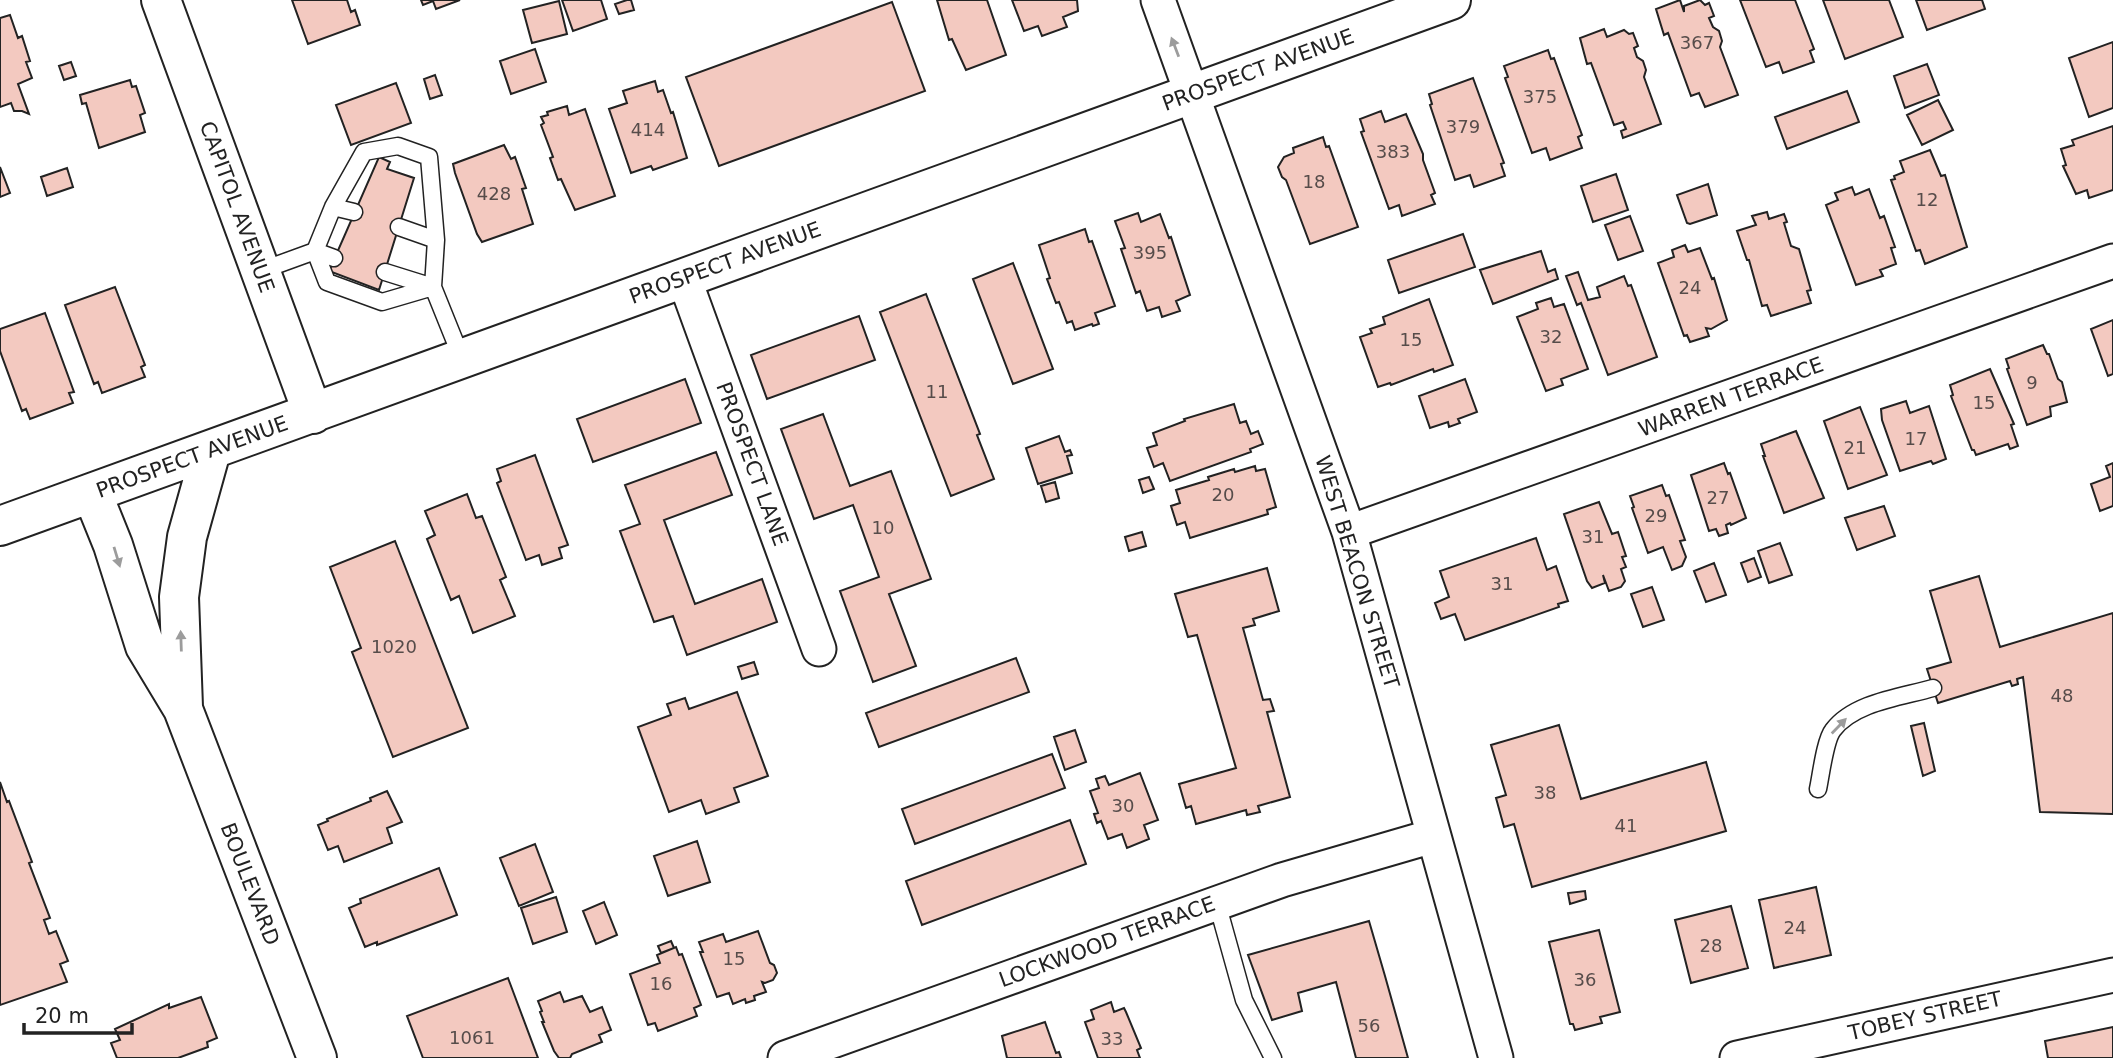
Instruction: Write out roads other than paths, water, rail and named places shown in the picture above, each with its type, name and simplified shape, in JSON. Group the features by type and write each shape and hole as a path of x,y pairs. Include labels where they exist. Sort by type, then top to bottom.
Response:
{"main road":[{"name":"CAPITOL AVENUE","path":"161,0 313,414"},
{"name":"PROSPECT AVENUE","path":"0,526 1451,0"},
{"name":"BOULEVARD","path":"183,709 180,585 187,537 211,451"},
{"name":"BOULEVARD","path":"92,493 113,545 145,646 183,709 317,1058"}],"street":[{"name":"WEST BEACON STREET","path":"1158,0 1349,533 1496,1058"},
{"name":"WARREN TERRACE","path":"1349,533 2113,261"},
{"name":"PROSPECT LANE","path":"684,278 819,649"},
{"name":"LOCKWOOD TERRACE","path":"785,1058 1282,880 1433,836"},
{"name":"TOBEY STREET","path":"1737,1058 2113,975"}],"lane":[{"path":"433,287 382,302 327,282 315,251 333,207 364,152 398,146 429,157 436,240 433,287 462,359"},
{"path":"333,207 354,212"},
{"path":"400,227 436,240"},
{"path":"260,271 315,251 334,258"},
{"path":"385,272 433,287"},
{"path":"1818,789 1831,732 1847,718 1865,708 1933,688"},
{"path":"1217,903 1244,1000 1273,1058"}]}
